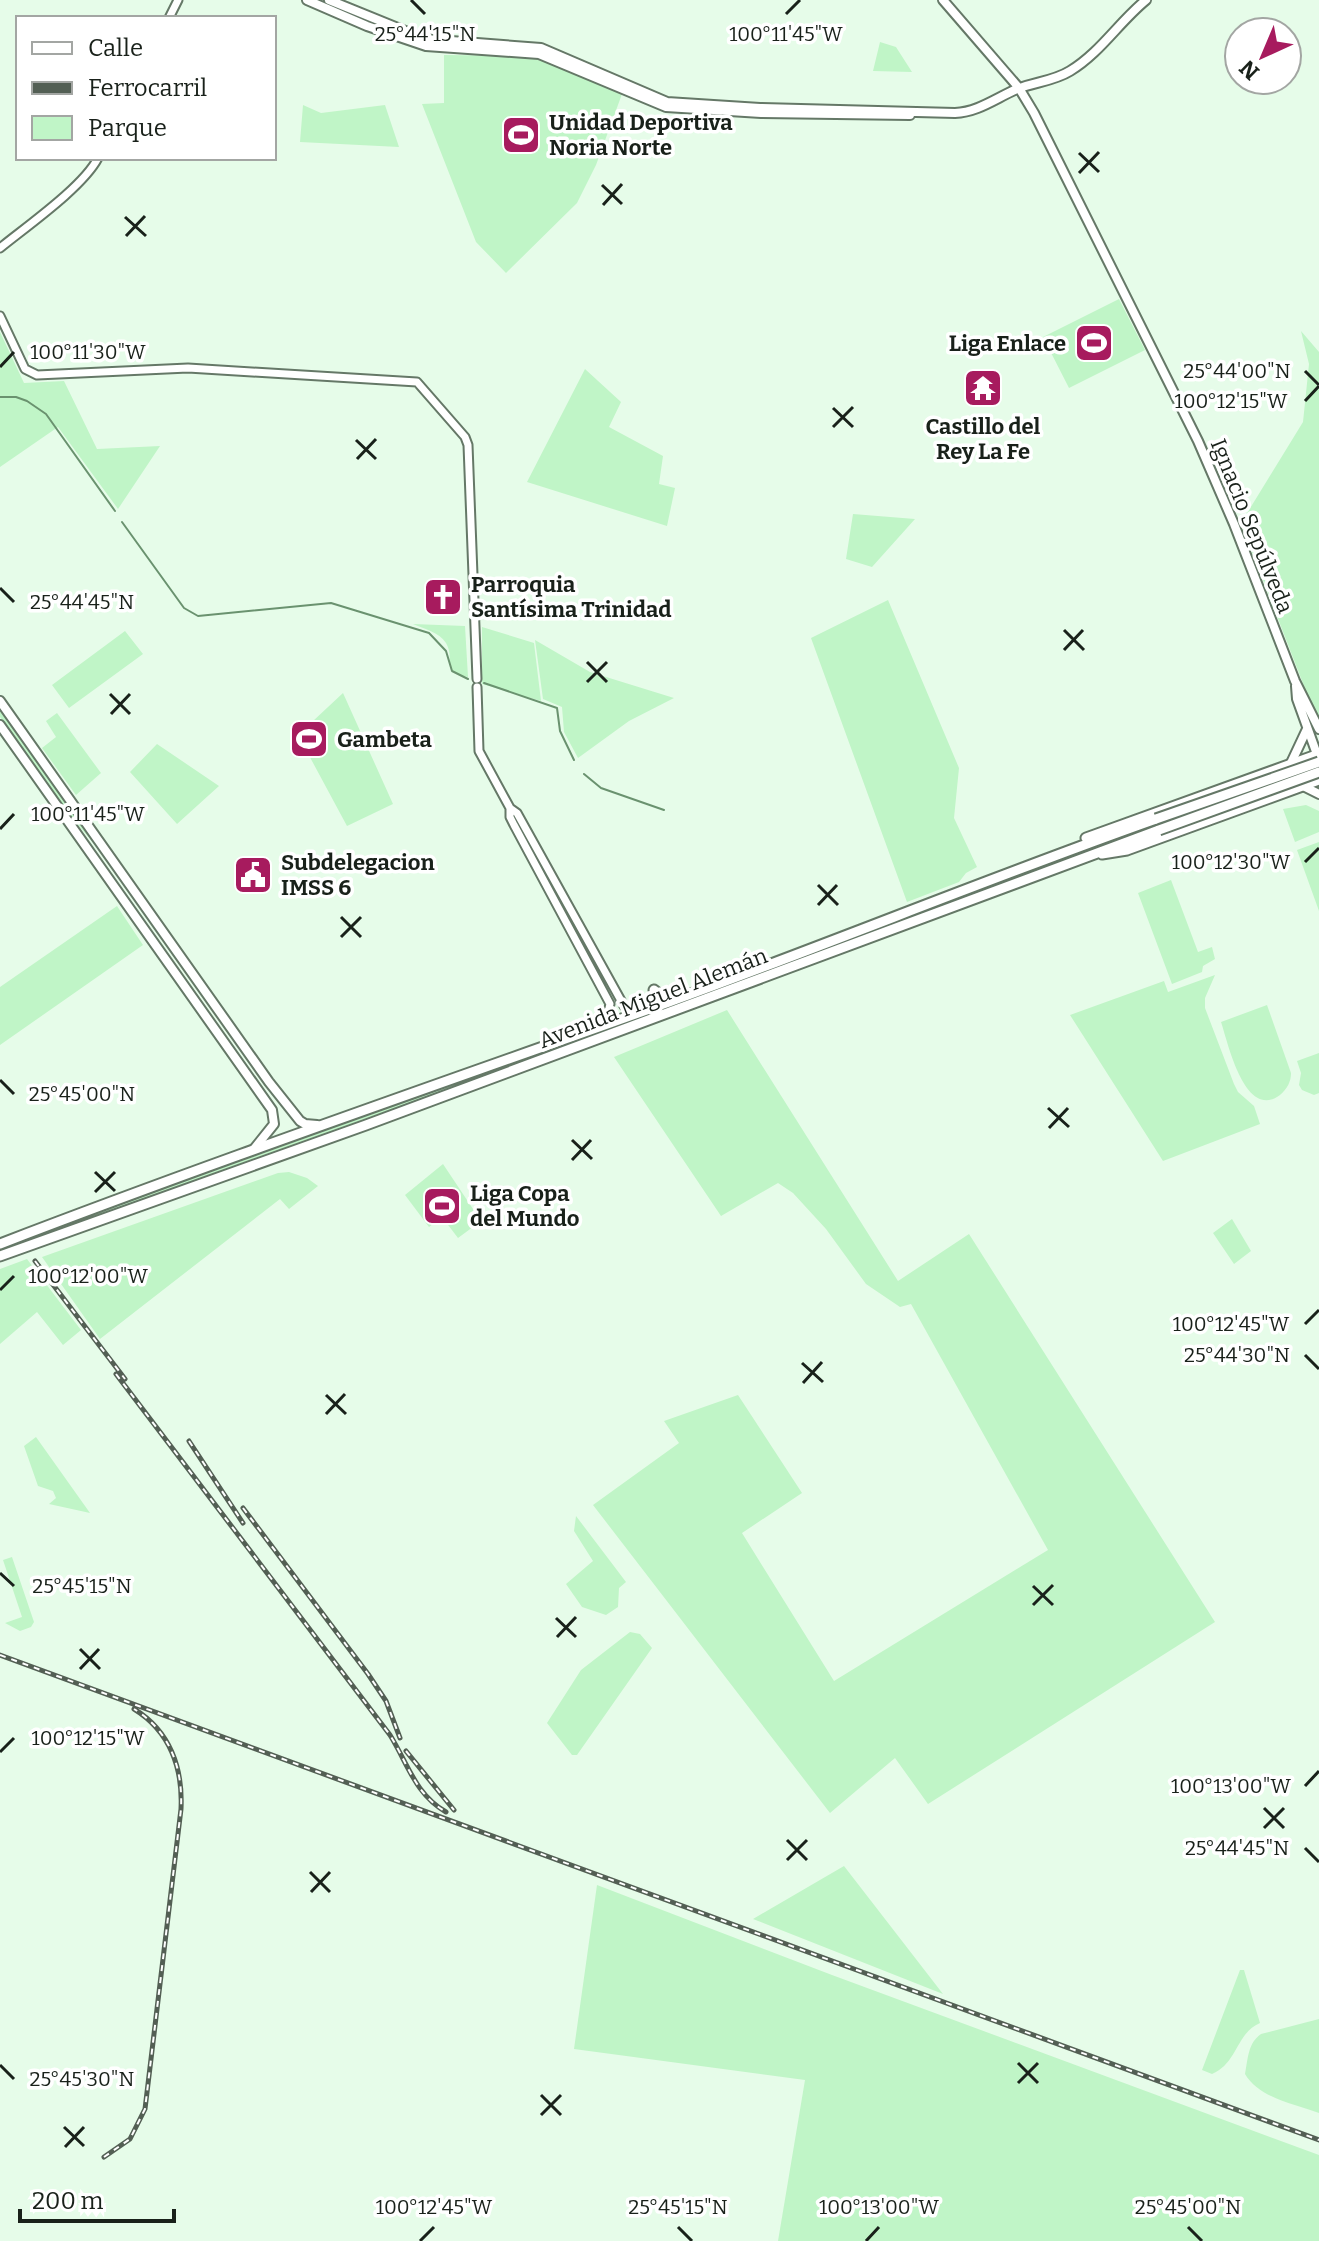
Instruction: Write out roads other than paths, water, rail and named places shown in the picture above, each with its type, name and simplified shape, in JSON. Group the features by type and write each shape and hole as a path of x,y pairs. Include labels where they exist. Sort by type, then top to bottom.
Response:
{"highway":[{"path":"1059,853 1068,845 1090,836 1286,765 1318,758"},
{"name":"Avenida Miguel Alemán","path":"0,1256 352,1130 1095,853 1318,758"},
{"path":"1286,765 1291,779 1289,791"},
{"name":"Avenida Miguel Alemán","path":"0,1244 318,1125 669,1002 902,916 1059,853 1157,825 1319,772"},
{"path":"1095,853 1118,853 1319,780"},
{"path":"654,990 669,1002"}],"main road":[{"path":"307,0 367,26 426,46 539,54 667,104 939,112 970,112 1019,88 1058,78 1090,57 1123,19 1146,0"},
{"path":"329,0 425,39 541,48 667,104"},
{"name":"Ignacio Sepúlveda","path":"943,0 1019,88 1030,107 1198,441 1233,521 1295,681 1318,726"},
{"path":"1004,95 1030,107"},
{"name":"Ignacio Sepúlveda","path":"1295,681 1297,699 1318,758"},
{"path":"0,701 269,1082 300,1121 318,1125"},
{"path":"0,725 272,1110 274,1124 254,1149"},
{"path":"1286,765 1307,728"},
{"path":"1303,786 1319,794"},
{"path":"96,863 104,868 151,923 157,925"},
{"path":"174,974 269,1082"}],"street":[{"path":"0,248 93,168 97,160"},
{"path":"0,316 25,369 33,374 188,368 417,382 467,441 479,751 510,808 520,818 624,1006 630,1010 648,1009"},
{"path":"510,808 510,817 610,1004 607,1016 593,1028"}],"waterway":[{"path":"0,397 27,401 46,414 115,511"},
{"path":"122,522 184,608 198,616 331,603 429,633 446,651 452,671 468,679"},
{"path":"484,683 557,708 560,731 574,760"},
{"path":"584,774 601,788 664,810"}],"railway":[{"path":"35,1261 125,1379"},
{"path":"116,1374 390,1735 419,1787 446,1812"},
{"path":"189,1441 243,1523"},
{"path":"243,1508 368,1674 386,1701 400,1738"},
{"path":"0,1655 1319,2140"},
{"path":"104,2157 130,2139 145,2109 181,1809 180,1779 172,1752 157,1728 134,1709"},
{"path":"406,1751 454,1810"}],"place":[{"name":"Unidad Deportiva Noria Norte","path":"521,135"},
{"name":"Liga Enlace","path":"1094,343"},
{"name":"Castillo del Rey La Fe","path":"983,388"},
{"name":"Parroquia Santísima Trinidad","path":"443,597"},
{"name":"Gambeta","path":"309,739"},
{"name":"Subdelegacion IMSS 6","path":"253,875"},
{"name":"Liga Copa del Mundo","path":"442,1206"}]}
